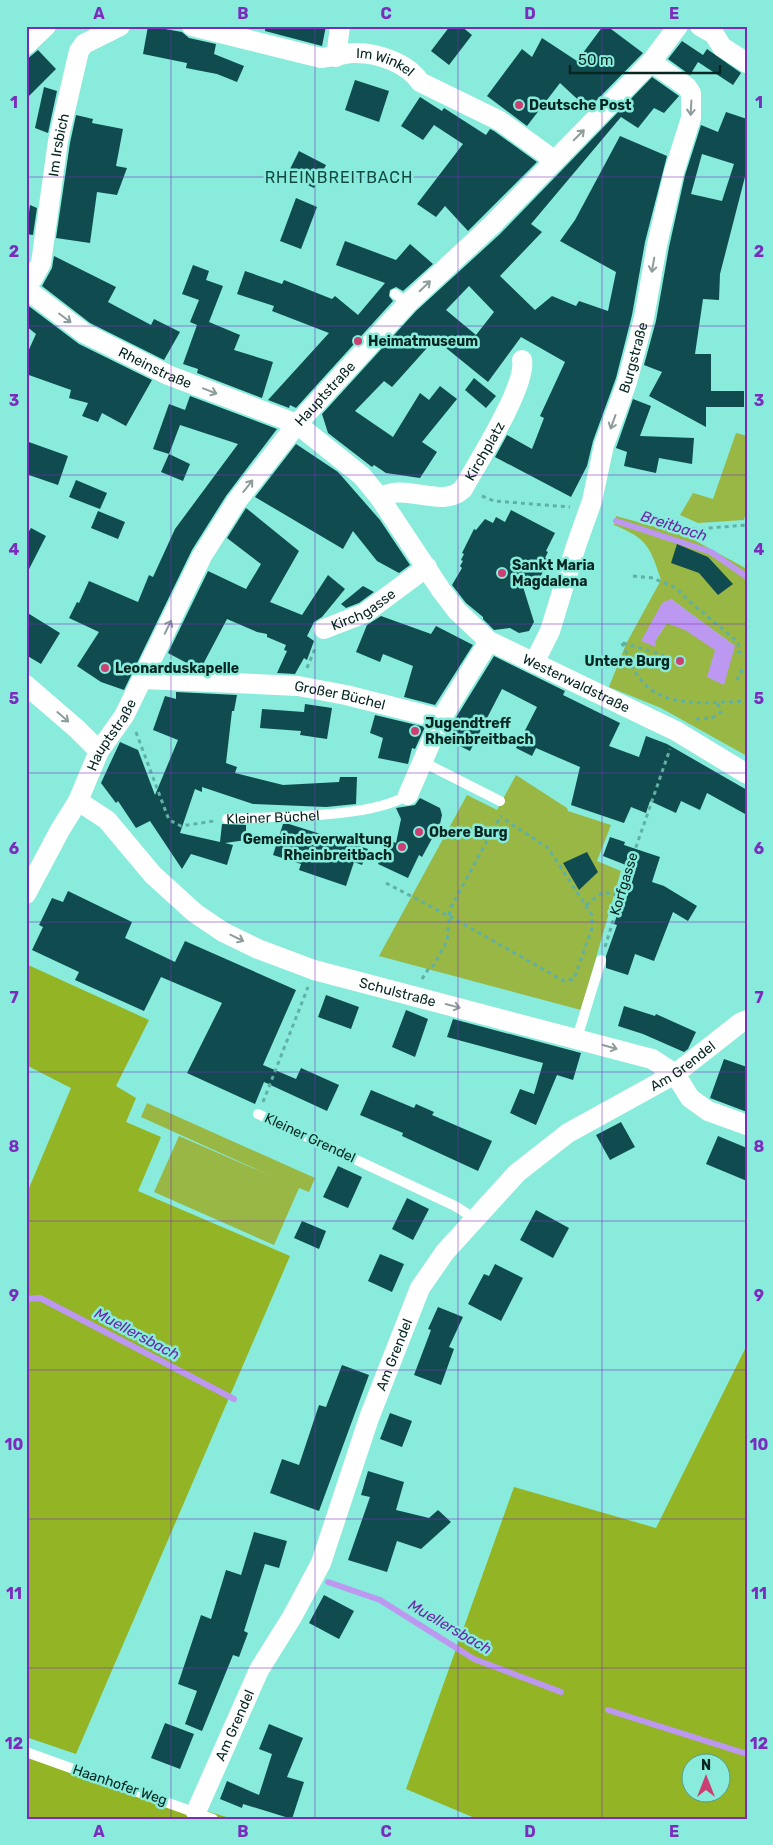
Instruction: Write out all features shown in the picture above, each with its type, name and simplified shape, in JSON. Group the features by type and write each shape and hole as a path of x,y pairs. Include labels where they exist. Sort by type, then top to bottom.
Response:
{"street":[{"path":"26,45 46,26"},
{"name":"Im Irsbich","path":"26,283 33,278 41,263 58,141 79,51 84,44 120,26"},
{"path":"336,57 340,26"},
{"name":"Hauptstraße","path":"26,894 60,830 78,801 99,751 124,716 202,556 236,502 297,424 402,298 492,225 651,62 678,26"},
{"path":"700,26 714,34 722,47 747,63"},
{"name":"Im Winkel","path":"205,28 321,58 353,53 376,56 405,66 414,73 420,82 500,120 554,160"},
{"name":"Burgstraße","path":"534,663 550,631 592,499 604,445 627,382 644,318 657,245 674,172 691,118 691,93 687,87 651,62"},
{"name":"Rheinstraße","path":"26,289 84,333 168,375 297,424"},
{"name":"Kirchplatz","path":"380,498 394,491 447,496 458,494 506,410 524,368 522,360"},
{"path":"297,424 362,476 380,498 427,568"},
{"name":"Kirchgasse","path":"324,629 365,613 427,568"},
{"name":"Westerwaldstraße","path":"427,568 457,611 489,641 676,731 747,774"},
{"path":"441,720 489,641"},
{"name":"Großer Büchel","path":"144,675 298,686 346,695 441,720"},
{"path":"26,685 77,729 99,751"},
{"name":"Kleiner Büchel","path":"408,795 441,720"},
{"name":"Schulstraße","path":"78,801 107,820 153,875 195,913 223,932 258,949 314,970 652,1059 675,1074 690,1098 708,1111 747,1125"},
{"name":"Am Grendel","path":"204,1815 259,1670 292,1617 321,1563 369,1418 420,1288 444,1252 517,1173 568,1133 675,1074 740,1023 747,1020"}],"lane":[{"path":"423,762 500,801"},
{"name":"Kleiner Büchel","path":"227,819 365,810 382,807 408,795"},
{"path":"577,1038 601,960"},
{"name":"Kleiner Grendel","path":"258,1114 455,1206 474,1218"},
{"name":"Haanhofer Weg","path":"26,1752 204,1815"}],"path":[{"path":"462,489 494,501 592,499"},
{"path":"677,526 696,529 747,525"},
{"path":"633,576 653,578 676,588 688,601 738,642 739,652 747,656"},
{"name":"Kirchgasse","path":"298,686 324,629"},
{"path":"664,655 622,643 638,676 655,691 674,701 747,701"},
{"path":"736,680 741,671 747,674"},
{"path":"695,720 712,718 721,712 717,702"},
{"name":"Kleiner Büchel","path":"124,716 134,727 169,820 181,826 227,819"},
{"name":"Korfgasse","path":"601,960 676,731"},
{"path":"416,996 423,977 429,968 434,965 447,941 450,909 501,817 503,806 500,801"},
{"path":"386,884 449,916 564,981 574,979 592,928 592,915 548,848 501,817"},
{"path":"586,905 604,892 621,896"},
{"name":"Kleiner Grendel","path":"258,1114 314,970"}],"green space":[{"path":"736,433 747,436 747,507 744,520 698,523 680,515 693,493 713,499"},
{"path":"616,516 685,535 747,569 747,756 661,708 609,687 626,644 661,580 654,559 646,545 634,535 614,525","holes":["671,599 735,646 667,623 655,641"]},
{"path":"516,775 567,808 568,811 611,825 597,861 621,871 581,1010 379,956 467,795 497,810"},
{"path":"26,964 149,1020 116,1086 136,1098 126,1122 161,1137 138,1191 290,1256 76,1754 26,1737 26,1187 29,1188 71,1088 26,1065"},
{"path":"147,1103 315,1178 309,1192 299,1188 274,1245 154,1192 179,1136 278,1179 141,1117"},
{"path":"747,1345 747,1819 477,1819 406,1789 514,1487 656,1528"},
{"path":"26,1757 233,1819 26,1819"}],"shaded area":[{"path":"671,599 735,646 724,685 707,677 715,650 685,630 667,623 655,641 656,647 641,641 662,603"}],"building":[{"path":"148,26 182,32 189,38 216,44 214,54 244,66 237,82 217,74 186,68 187,63 143,54"},
{"path":"265,26 326,26 322,46 265,31"},
{"path":"450,26 461,26 472,35 449,65 431,51"},
{"path":"603,26 607,26 643,53 588,109 560,83 527,126 487,96 522,49 532,57 542,38 577,61"},
{"path":"682,41 703,55 707,49 741,73 733,85 698,62 690,75 668,59"},
{"path":"38,50 56,69 26,99 26,60"},
{"path":"652,77 679,96 664,113 654,108 638,128 621,117 531,224 542,232 500,276 535,310 552,296 576,306 579,301 608,311 616,272 560,241 575,220 620,136 667,156 645,242 632,315 616,378 593,441 587,466 571,497 495,457 507,435 532,449 544,418 540,416 565,362 521,337 488,382 435,339 392,387 384,381 355,411 393,437 420,393 429,400 440,386 457,399 422,442 437,452 420,478 386,473 374,465 372,467 328,433 322,414 416,311 500,234","holes":["469,286 494,312 476,335 446,310"]},
{"path":"355,80 389,91 379,122 345,110"},
{"path":"44,87 57,91 48,133 35,128"},
{"path":"420,97 442,111 444,108 486,135 490,129 494,131 537,162 468,231 445,206 436,217 417,204 463,144 434,125 423,140 401,126"},
{"path":"726,112 747,119 747,169 720,274 719,300 703,299 695,354 711,354 711,391 744,391 744,407 706,407 706,427 649,396 662,372 644,365 656,321 669,247 685,175 701,125 718,132","holes":["702,154 734,164 722,201 691,194"]},
{"path":"76,115 93,119 92,123 123,129 116,166 127,168 117,195 97,192 90,243 56,238"},
{"path":"299,151 326,165 314,188 287,175"},
{"path":"296,198 317,207 301,249 280,241"},
{"path":"30,205 37,208 33,235 26,234"},
{"path":"345,241 396,260 410,244 433,264 403,291 396,287 390,290 389,296 393,301 296,408 290,405 289,408 268,400 329,333 272,311 274,306 237,294 245,271 282,284 284,280 332,299 335,296 358,315 385,283 336,265"},
{"path":"54,256 116,287 108,302 151,325 154,319 180,332 164,360 90,323 42,286 52,268"},
{"path":"193,265 209,271 206,280 223,286 209,322 240,335 234,350 273,362 262,398 197,373 198,369 183,364 197,325 190,322 199,300 182,294"},
{"path":"26,304 79,344 152,380 126,426 102,413 98,422 82,416 88,403 69,398 71,390 26,374 26,356 36,334 26,326"},
{"path":"474,378 496,396 486,408 465,390"},
{"path":"190,396 277,429 226,496 192,550 124,690 101,682 77,666 99,632 69,618 77,602 79,603 89,581 138,602 149,575 153,577 175,529 238,444 180,425 169,454 153,449 169,404 185,410"},
{"path":"633,399 651,406 640,436 694,438 692,464 659,458 656,473 624,466 627,452 616,448"},
{"path":"26,441 68,456 58,485 26,474"},
{"path":"296,444 338,472 380,520 410,565 399,573 377,561 353,531 343,549 255,497"},
{"path":"169,454 190,464 183,481 161,472"},
{"path":"76,480 107,493 100,509 69,497"},
{"path":"246,508 299,551 270,602 302,615 328,575 345,589 322,617 314,622 307,636 314,641 307,660 304,658 295,674 277,673 287,651 284,650 286,645 267,637 267,634 257,632 227,619 200,670 168,653 208,571 246,589 261,564 227,538"},
{"name":"Sankt Maria Magdalena","path":"511,510 555,533 546,551 548,552 545,558 547,559 544,565 546,566 537,583 519,574 534,622 529,631 519,633 510,628 494,630 483,617 466,603 452,585 462,568 460,566 464,554 462,553 474,529 476,530 485,519 493,523 496,517 505,522"},
{"path":"98,511 125,522 118,539 91,528"},
{"path":"31,528 46,536 26,575 26,536"},
{"path":"677,544 708,557 733,584 718,595 699,573 671,563"},
{"path":"363,586 374,592 359,603 346,608 341,604"},
{"path":"26,612 60,633 41,664 26,655"},
{"path":"381,616 431,634 436,626 473,645 435,705 404,697 413,666 383,654 380,662 356,652 367,625"},
{"path":"494,656 565,691 563,695 620,723 609,746 639,757 646,736 667,744 747,790 747,815 707,793 700,810 681,801 676,813 650,801 646,813 631,807 624,823 571,805 580,767 536,748 532,756 516,748 537,707 502,689 470,751 445,739 452,724"},
{"path":"176,692 237,695 234,711 232,711 226,763 237,767 235,773 283,785 339,782 340,777 357,777 356,804 326,807 253,804 202,787 202,792 195,789 180,833 220,842 222,824 246,825 246,840 225,843 233,845 227,865 191,854 182,869 150,821 136,828 118,801 116,803 101,783 120,742 138,750 155,795 178,740 153,730 165,696 176,699"},
{"path":"305,704 332,708 327,739 300,735 301,731 260,728 262,709 304,712"},
{"path":"375,715 425,727 415,749 412,748 408,764 378,758 383,738 370,733"},
{"name":"Obere Burg","path":"420,798 440,808 442,815 440,824 422,857 419,855 408,878 378,864 389,840 396,843 401,819 396,808 415,805"},
{"path":"283,824 289,824 368,849 362,865 354,862 346,886 299,870 301,864 273,855"},
{"path":"610,837 625,842 624,845 660,857 652,882 664,886 697,906 688,921 673,912 654,961 635,954 628,975 606,968 606,956 617,925 614,924 622,901 625,902 636,869 603,856"},
{"path":"587,852 598,872 579,890 563,863"},
{"path":"68,891 132,922 125,938 175,962 185,941 296,990 263,1065 296,1079 301,1068 339,1085 327,1111 264,1082 255,1104 187,1073 222,1003 161,977 144,1011 75,980 79,972 32,950 43,927 39,925 52,898 63,902"},
{"path":"326,995 359,1007 351,1029 318,1017"},
{"path":"624,1006 655,1016 656,1014 696,1032 688,1049 684,1052 643,1034 618,1026"},
{"path":"406,1010 428,1019 415,1057 392,1047"},
{"path":"453,1019 581,1053 573,1080 557,1075 536,1125 510,1113 520,1089 534,1094 543,1063 447,1037"},
{"path":"724,1059 747,1067 747,1112 710,1098"},
{"path":"371,1090 414,1108 416,1104 434,1112 432,1115 492,1141 478,1171 402,1136 403,1133 360,1115"},
{"path":"621,1122 635,1147 610,1160 596,1135"},
{"path":"718,1136 747,1148 747,1181 706,1164"},
{"path":"338,1166 362,1177 348,1208 323,1197"},
{"path":"407,1198 429,1209 413,1240 392,1229"},
{"path":"536,1210 569,1228 553,1258 520,1240"},
{"path":"302,1221 326,1231 319,1249 294,1238"},
{"path":"380,1254 404,1264 392,1292 368,1281"},
{"path":"495,1264 523,1278 501,1321 468,1304 484,1274 489,1276"},
{"path":"438,1307 463,1317 449,1347 454,1349 441,1385 414,1375 431,1330 428,1329"},
{"path":"342,1365 369,1375 319,1511 270,1493 282,1459 299,1465 319,1405 326,1407"},
{"path":"390,1413 412,1421 402,1447 380,1439"},
{"path":"368,1471 404,1482 396,1510 429,1518 438,1510 451,1522 421,1549 397,1541 387,1572 348,1560 370,1497 361,1495"},
{"path":"254,1532 287,1541 279,1568 265,1564 244,1631 248,1633 239,1657 233,1655 202,1731 185,1724 197,1691 178,1684 201,1615 211,1619 226,1570 241,1575"},
{"path":"324,1595 354,1611 339,1639 309,1623"},
{"path":"165,1723 194,1734 180,1769 151,1758"},
{"path":"269,1724 303,1738 287,1777 304,1782 292,1819 243,1804 242,1808 220,1799 227,1781 259,1795 272,1754 259,1749"}],"waterway":[{"name":"Breitbach","path":"616,521 711,552 747,577"},
{"name":"Muellersbach","path":"26,1299 40,1298 234,1399"},
{"name":"Muellersbach","path":"328,1582 380,1600 474,1659 561,1692"},
{"name":"Muellersbach","path":"608,1710 747,1754"}],"place":[{"name":"Deutsche Post","path":"519,105"},
{"name":"Heimatmuseum","path":"358,341"},
{"name":"Sankt Maria Magdalena","path":"502,573"},
{"name":"Untere Burg","path":"680,661"},
{"name":"Leonarduskapelle","path":"105,668"},
{"name":"Jugendtreff Rheinbreitbach","path":"415,731"},
{"name":"Obere Burg","path":"419,832"},
{"name":"Gemeindeverwaltung Rheinbreitbach","path":"402,847"}],"district":[{"name":"RHEINBREITBACH","path":"339,177"}]}
